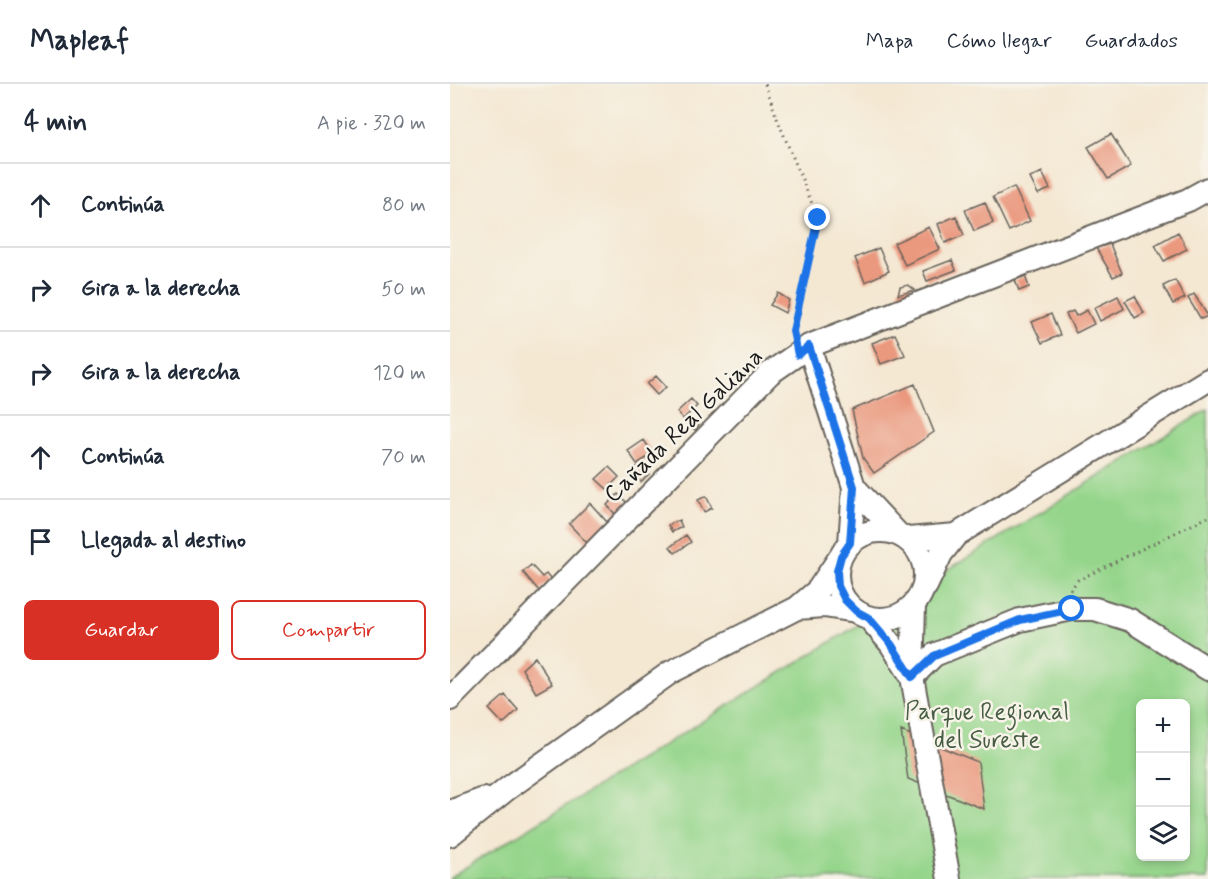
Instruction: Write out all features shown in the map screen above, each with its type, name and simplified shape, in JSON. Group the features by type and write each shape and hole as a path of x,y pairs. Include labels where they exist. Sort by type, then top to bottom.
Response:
{"street":[{"name":"Cañada Real Galiana","path":"450,699 770,373 804,351 1188,200 1208,189"},
{"path":"804,351 854,487 919,550 925,563 926,578 918,599 912,677 949,879"},
{"path":"797,608 824,606 882,619 905,613 918,599 941,554 956,535 1208,380"},
{"path":"854,487 845,550 837,571 838,586 845,600 891,644 912,677"},
{"path":"450,825 507,789 671,672 797,608 818,590 845,550 860,536 871,531 884,530 902,536 956,535"},
{"path":"912,677 934,656 1020,620 1072,609 1095,609 1130,620 1208,669"},
{"path":"450,812 507,789"},
{"path":"450,835 507,789"}],"path":[{"path":"765,84 818,218 793,331 804,351"},
{"path":"1049,614 1078,580 1208,517"}],"green space":[{"name":"Parque Regional del Sureste","path":"1208,409 1208,879 450,879 450,877"}],"building":[{"path":"1111,134 1131,166 1108,179 1088,147"},
{"path":"1042,172 1050,189 1038,194 1030,178"},
{"path":"1014,187 1030,221 1009,231 993,197"},
{"path":"985,202 993,223 974,231 965,210"},
{"path":"956,216 964,235 945,243 938,224"},
{"path":"929,227 940,249 905,265 894,243"},
{"path":"1178,232 1187,249 1164,261 1155,245"},
{"path":"1110,244 1122,273 1113,277 1096,248"},
{"path":"879,248 889,271 865,282 855,258"},
{"path":"952,260 956,270 927,281 923,271"},
{"path":"1025,276 1029,287 1019,291 1015,280"},
{"path":"1175,280 1185,298 1173,304 1163,286"},
{"path":"908,285 915,290 898,295 900,287"},
{"path":"778,293 789,300 785,313 770,305"},
{"path":"1194,294 1208,316 1201,319 1188,298"},
{"path":"1118,296 1124,309 1100,321 1094,308"},
{"path":"1135,296 1144,313 1135,318 1125,301"},
{"path":"1087,310 1094,324 1076,333 1066,314 1073,311 1076,316"},
{"path":"1051,314 1060,335 1042,343 1032,322"},
{"path":"895,334 905,355 881,364 872,343"},
{"path":"656,376 666,387 657,395 647,384"},
{"path":"915,384 934,432 874,473 863,458 852,410"},
{"path":"691,399 697,406 683,419 677,412"},
{"path":"690,418 699,425 695,430 686,423"},
{"path":"644,440 653,454 637,464 628,451"},
{"path":"639,465 649,474 641,482 631,473"},
{"path":"609,467 619,477 607,489 596,479"},
{"path":"618,494 628,504 616,515 607,505"},
{"path":"706,496 712,508 704,512 698,500"},
{"path":"590,503 607,522 587,543 569,524"},
{"path":"679,520 682,527 672,532 668,525"},
{"path":"686,535 691,542 675,553 670,547"},
{"path":"531,565 542,577 546,574 551,580 539,591 523,572"},
{"path":"535,657 552,684 536,693 522,669"},
{"path":"505,695 518,710 503,724 489,709"},
{"path":"901,731 978,762 984,809 908,779"}],"route":[{"path":"818,218 793,331 798,355 809,346 854,487 850,543 841,556 837,571 838,586 845,600 856,611 869,618 891,644 912,677 934,656 1020,620 1072,609"}]}
